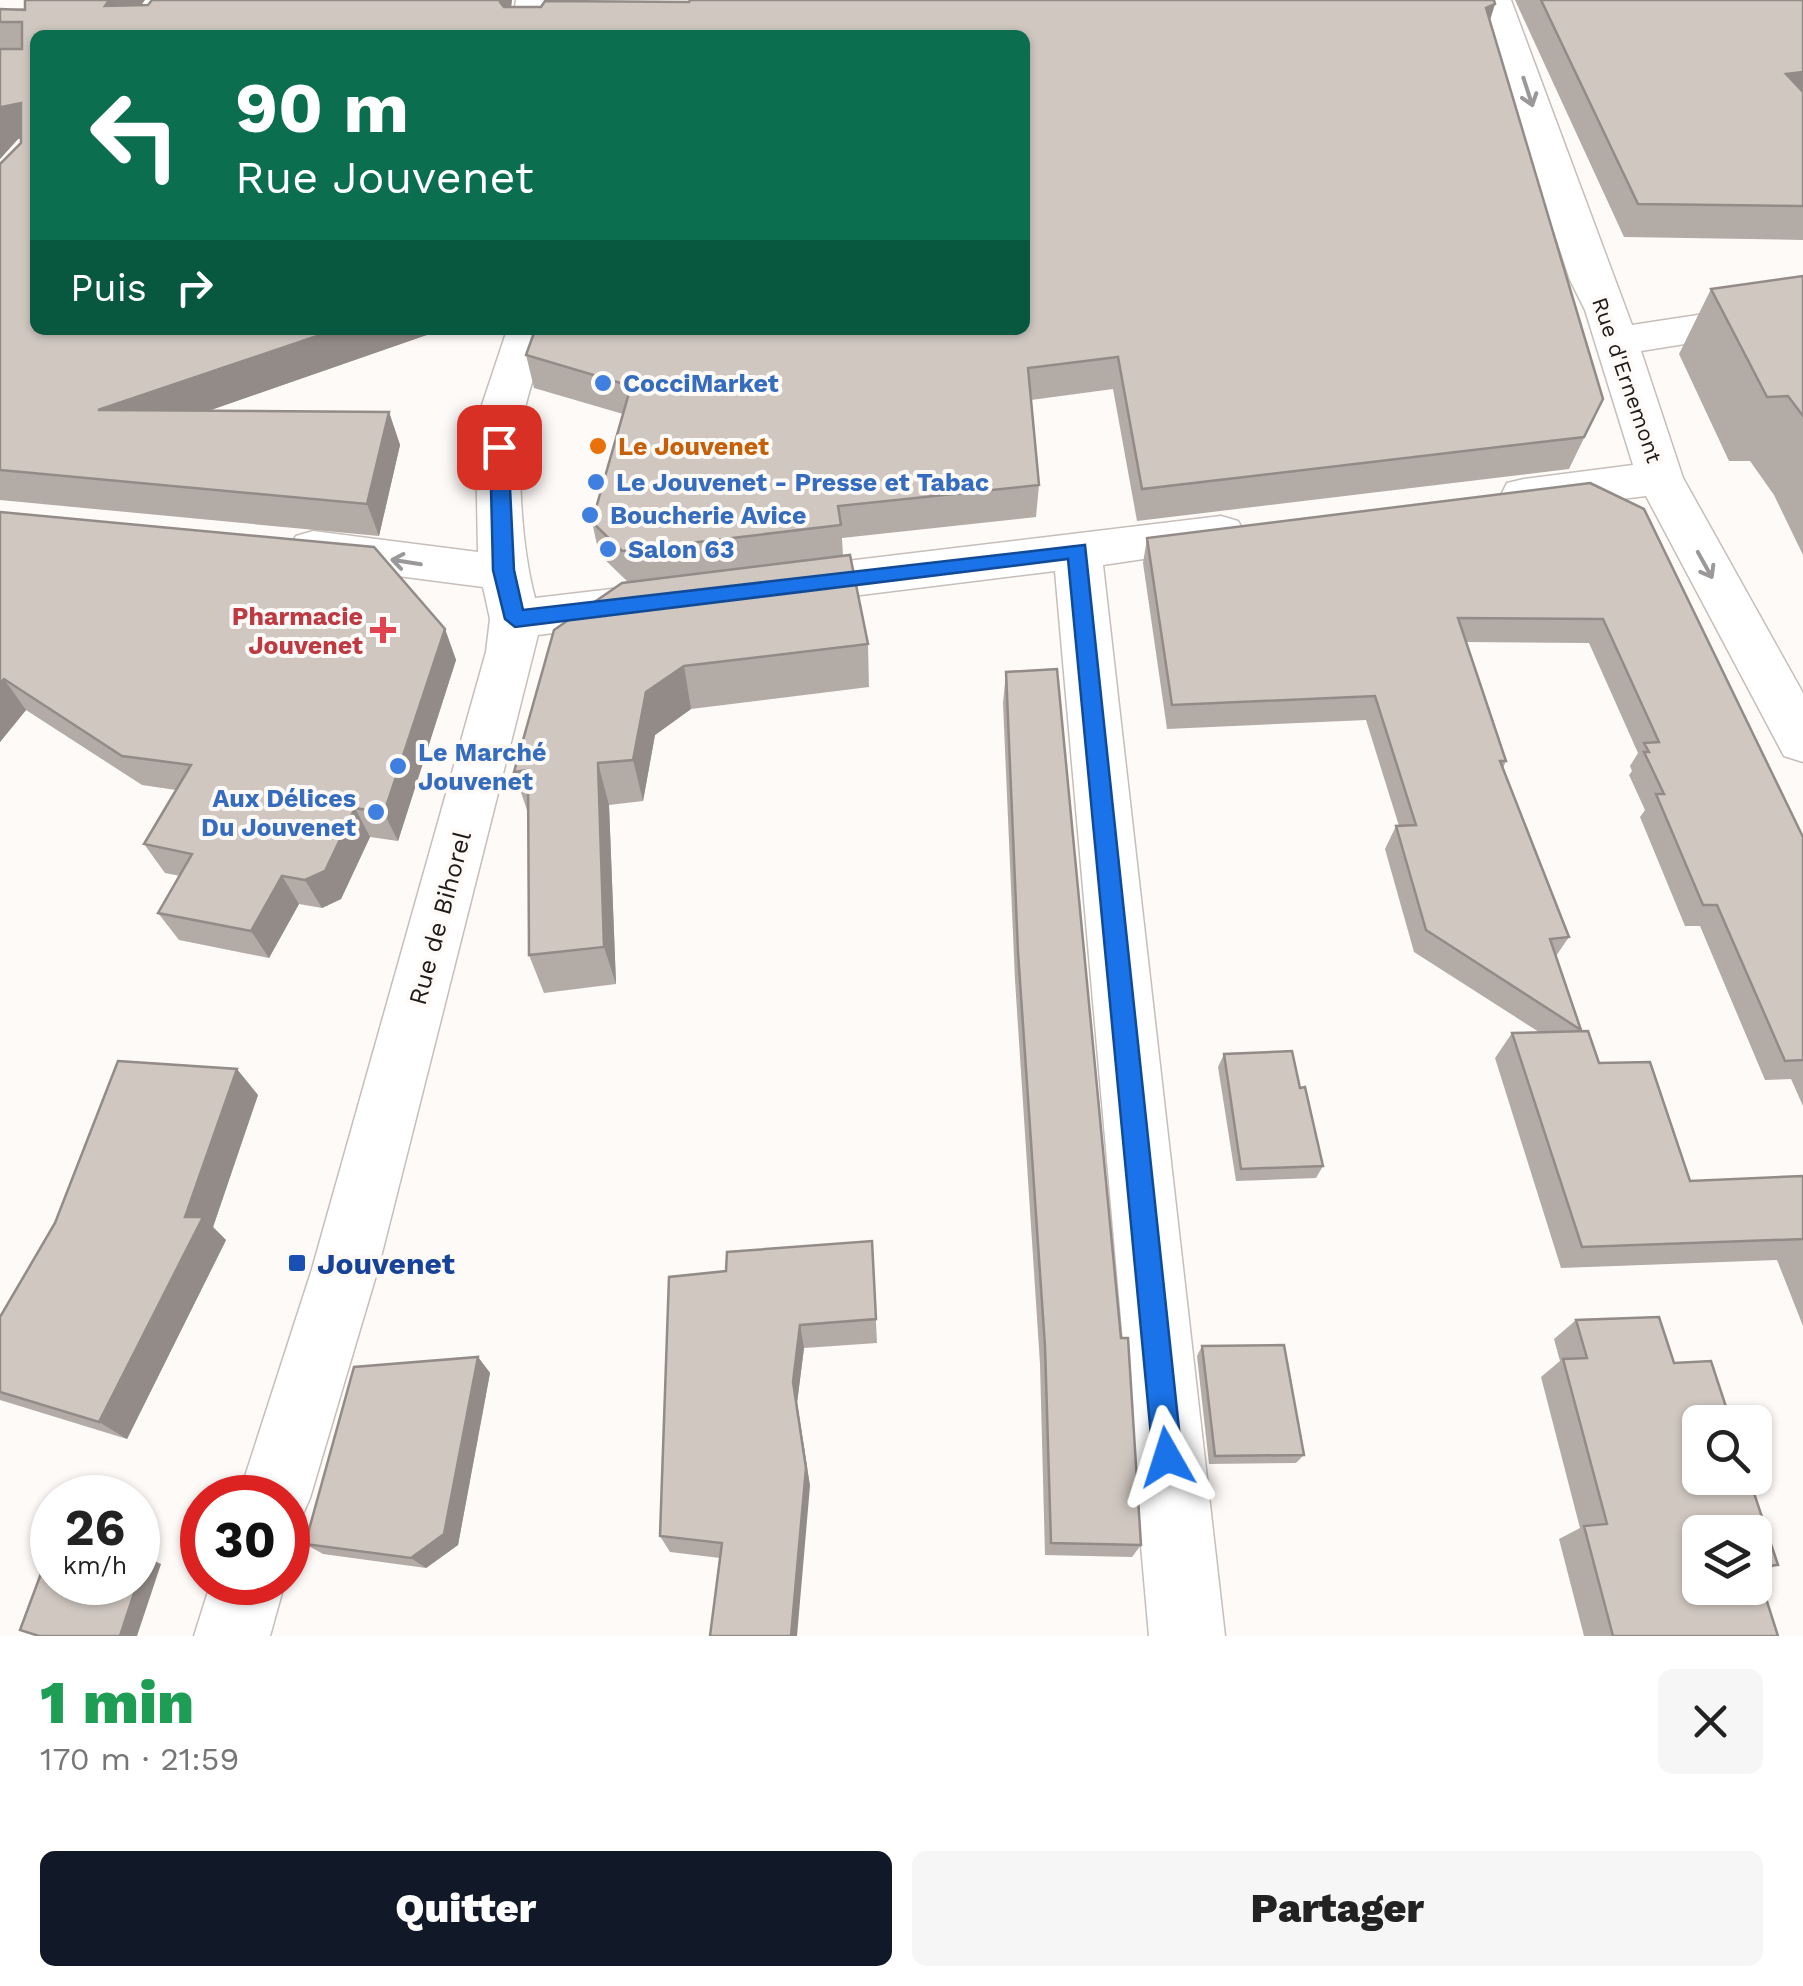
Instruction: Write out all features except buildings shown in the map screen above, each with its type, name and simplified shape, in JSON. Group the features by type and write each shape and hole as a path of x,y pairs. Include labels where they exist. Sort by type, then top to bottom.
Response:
{"street":[{"path":"530,30 533,0"},
{"name":"Rue d'Ernemont","path":"1494,0 1616,341 1660,478 1803,741"},
{"path":"1616,341 1803,312"},
{"name":"Rue de Bihorel","path":"281,1475 344,1269 494,720 509,595 499,447 504,405 526,335"},
{"path":"1480,500 1660,478"},
{"path":"264,544 453,568 509,595 724,594 1270,526"},
{"path":"1078,550 1187,1636"},
{"path":"232,1636 241,1605"}],"place":[{"name":"CocciMarket","path":"603,383"},
{"name":"Le Jouvenet","path":"598,446"},
{"name":"Le Jouvenet - Presse et Tabac","path":"596,482"},
{"name":"Boucherie Avice","path":"590,515"},
{"name":"Salon 63","path":"608,549"},
{"name":"Pharmacie Jouvenet","path":"383,630"},
{"name":"Le Marché Jouvenet","path":"398,766"},
{"name":"Aux Délices Du Jouvenet","path":"376,812"},
{"name":"Jouvenet","path":"297,1263"}],"route":[{"path":"499,447 498,510 504,570 515,619 1078,550 1167,1457"}]}
